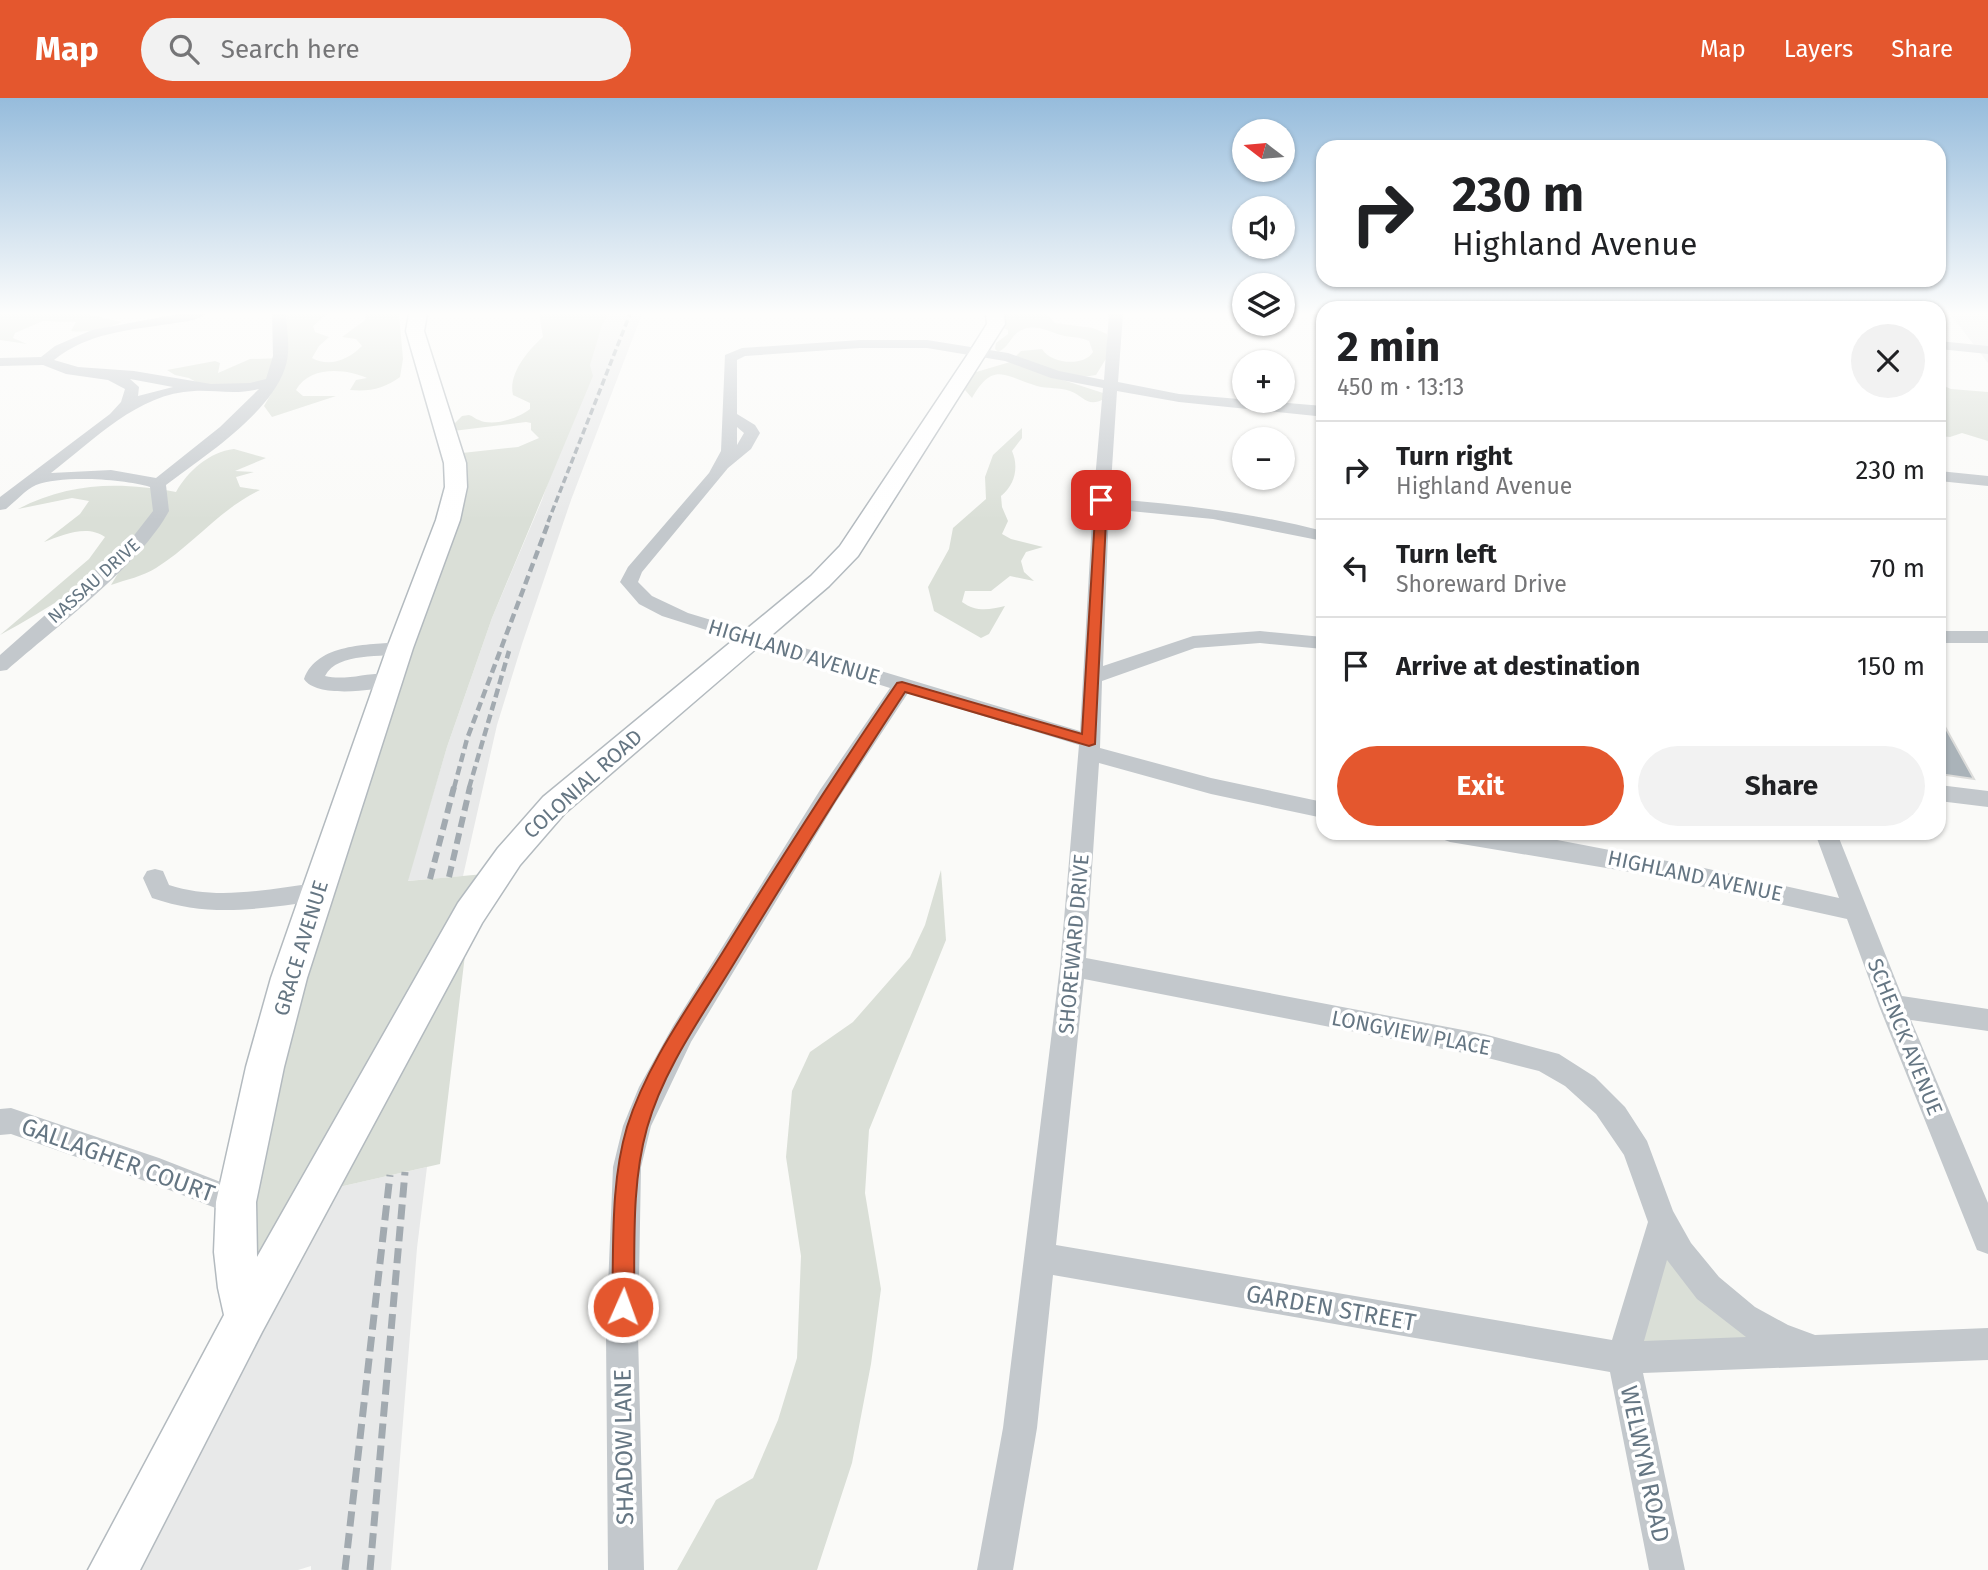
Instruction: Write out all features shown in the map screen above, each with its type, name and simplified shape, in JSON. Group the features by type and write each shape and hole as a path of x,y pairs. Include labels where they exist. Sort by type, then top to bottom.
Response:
{"street":[{"path":"126,407 132,391 127,383"},
{"path":"174,383 233,390 267,383"},
{"path":"33,481 103,472 142,478 158,484 217,437 261,396 270,383"},
{"name":"GRACE AVENUE","path":"247,1317 239,1288 235,1252 236,1202 265,1067 289,978 317,892 400,648 444,532 456,486 455,463 431,383"},
{"path":"723,464 729,451 730,383"},
{"name":"COLONIAL ROAD","path":"247,1317 470,913 503,862 554,805 820,581 849,551 960,383"},
{"path":"1098,383 1214,403 1316,412"},
{"name":"SHOREWARD DRIVE","path":"995,1570 1020,1428 1073,966 1110,385"},
{"path":"0,505 126,407 150,397 194,387"},
{"path":"723,464 745,446 752,433 746,425 730,416"},
{"path":"70,452 103,472"},
{"name":"HIGHLAND AVENUE","path":"723,464 634,571 629,582 637,596 659,608 752,639 1211,786 1316,808"},
{"path":"1946,477 1988,481"},
{"name":"NASSAU DRIVE","path":"0,665 100,578 148,532 161,512 158,484"},
{"path":"1101,503 1177,508 1236,516 1316,534"},
{"path":"1093,677 1193,642 1260,637 1316,641"},
{"path":"1946,637 1988,637"},
{"path":"390,680 331,685 320,684 314,679 314,674 320,666 332,659 400,648"},
{"name":"SHADOW LANE","path":"626,1570 622,1335 627,1167 637,1126 649,1096 682,1034 828,796 902,686"},
{"path":"1946,794 1988,799"},
{"name":"HIGHLAND AVENUE","path":"1496,840 1628,860 1855,911"},
{"name":"SCHENCK AVENUE","path":"1829,840 1892,1006 1988,1239"},
{"path":"155,878 160,891 175,898 197,901 247,900 317,892"},
{"name":"LONGVIEW PLACE","path":"1073,966 1460,1040 1542,1060 1584,1084 1618,1119 1636,1148 1663,1222"},
{"path":"1892,1006 1988,1020"},
{"name":"GALLAGHER COURT","path":"0,1122 11,1121 23,1125 236,1202"},
{"path":"1623,1358 1663,1222"},
{"name":"GARDEN STREET","path":"1663,1222 1675,1246 1690,1266 1735,1310 1779,1338 1831,1351"},
{"name":"GARDEN STREET","path":"1040,1257 1623,1358 1988,1344"},
{"path":"113,1570 247,1317"},
{"name":"WELWYN ROAD","path":"1623,1358 1667,1570"}],"shaded area":[{"path":"197,383 262,383 236,389 203,386"},
{"path":"265,383 301,383 296,390 303,396 336,396 272,417 264,406 271,394"},
{"path":"354,383 391,383 371,390 350,390"},
{"path":"513,383 590,383 492,618 447,747 408,881 495,873 470,913 440,1164 317,1192 239,1288 236,1202 430,571 453,454 518,447 539,438 531,430 531,423 526,422 453,431 449,429 462,416 469,415 485,422 498,422 519,416 530,409 530,403 513,395"},
{"path":"582,383 616,383 571,500 522,644 497,725 463,876 407,881 447,747 492,618 542,500"},
{"path":"967,383 983,383 972,398 965,390"},
{"path":"1027,383 1071,383 1103,393 1104,399 1089,402 1070,391"},
{"path":"1946,387 1988,392 1988,441 1962,433 1946,437"},
{"path":"1022,428 1022,438 1012,451 1014,475 1010,487 1001,496 1008,521 1002,534 1043,547 1026,552 1021,561 1024,572 1034,581 1010,576 991,591 965,591 962,602 972,607 988,609 1005,606 989,634 981,638 934,611 928,587 949,549 953,528 986,499 985,477 993,455"},
{"path":"234,449 266,458 235,471 254,472 236,477 240,487 260,490 232,507 151,571 111,585 120,570 141,548 0,635 89,559 105,537 91,531 83,531 44,542 80,514 89,501 72,498 18,509 76,489 115,486 176,492 187,477 208,458"},
{"path":"941,870 946,940 869,1130 865,1193 881,1289 871,1364 852,1463 817,1570 677,1570 716,1500 753,1478 778,1420 797,1358 801,1256 786,1157 792,1091 810,1052 853,1022 910,957 925,925"},
{"path":"427,1167 417,1248 391,1570 311,1570 311,1566 298,1570 116,1570 317,1192"},
{"path":"1663,1222 1779,1338 1623,1358"}],"building":[{"path":"1946,729 1974,779 1946,775"}],"railway":[{"path":"548,522 603,383"},
{"path":"454,788 467,739 549,521"},
{"path":"469,788 509,651"},
{"path":"430,879 454,787"},
{"path":"449,877 470,787"},
{"path":"370,1570 405,1172"},
{"path":"345,1570 390,1175"}],"route":[{"path":"623,1307 627,1167 637,1126 649,1096 682,1034 828,796 902,686 1089,741 1101,500"}]}
